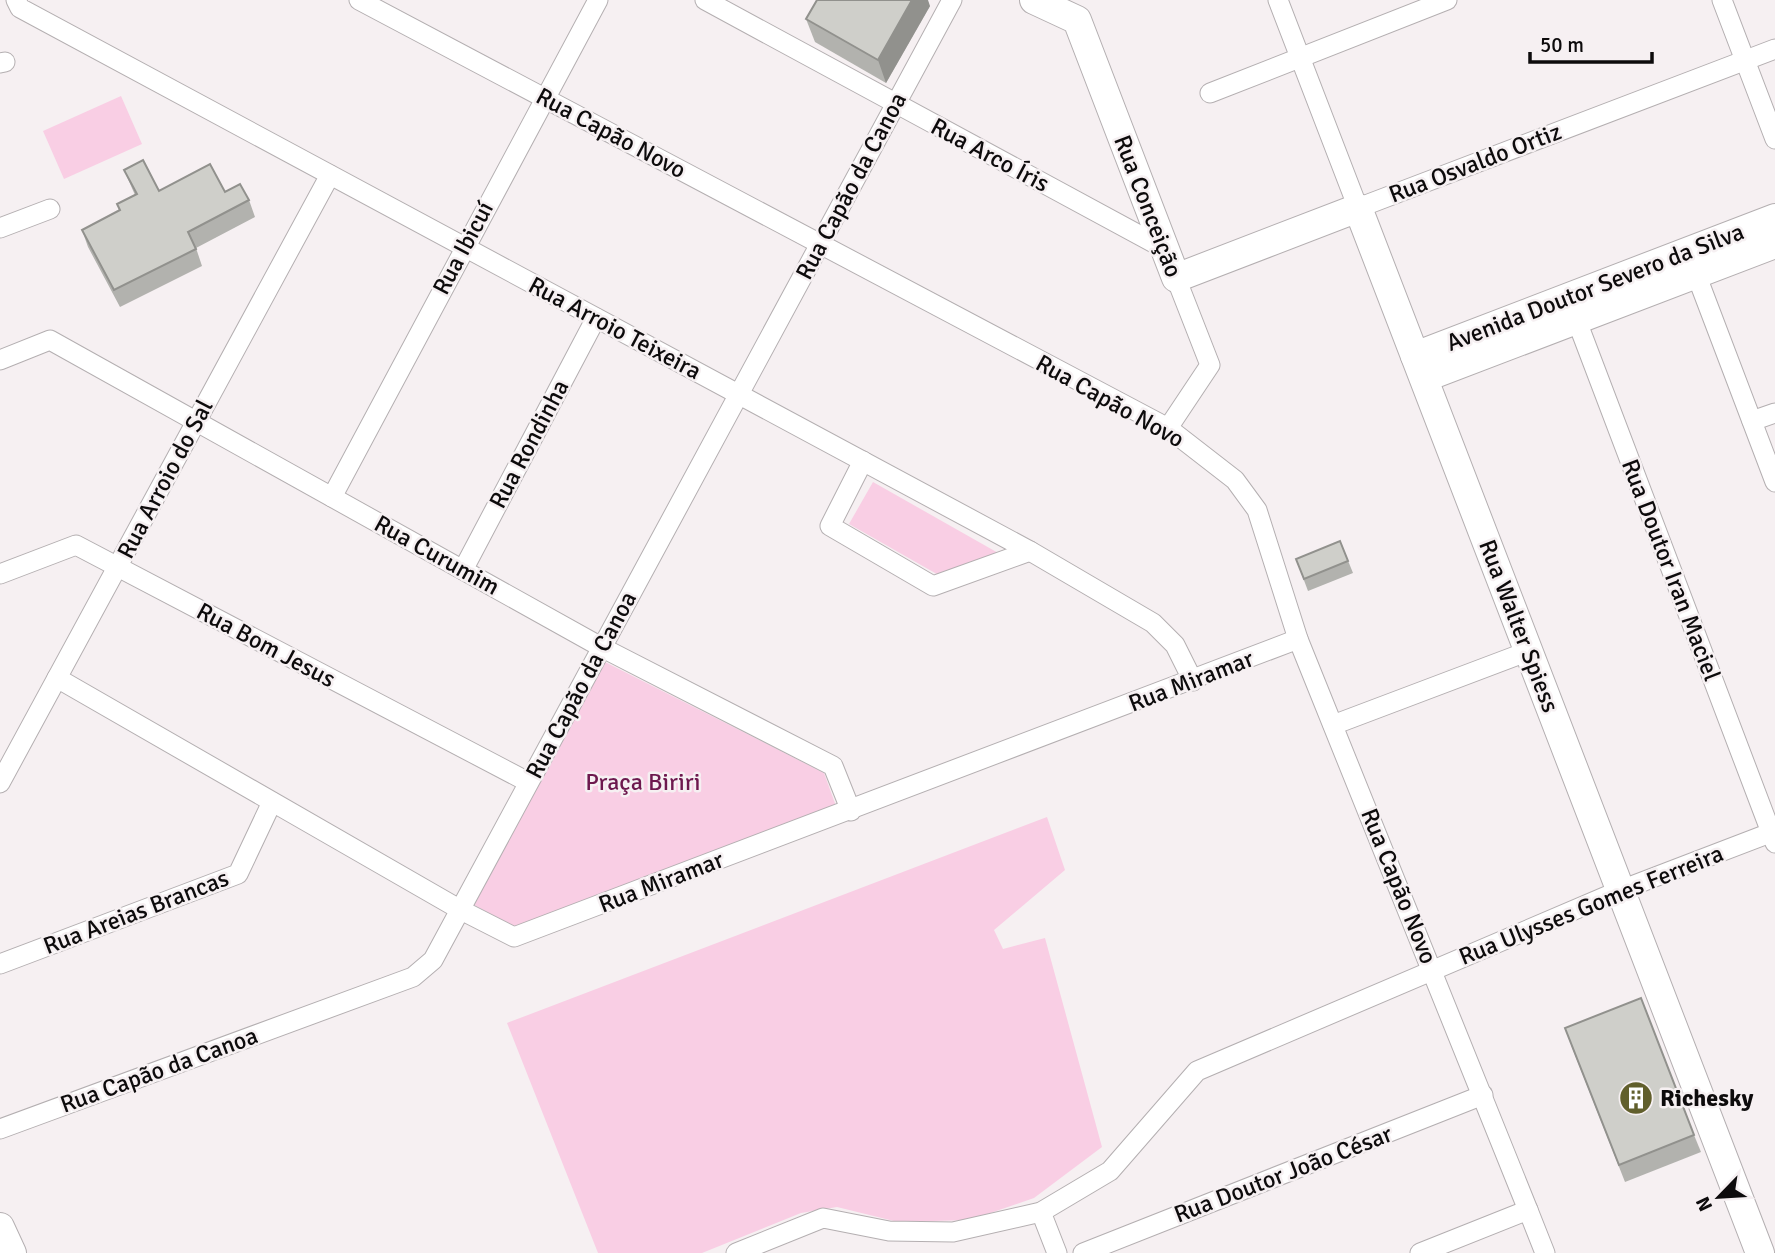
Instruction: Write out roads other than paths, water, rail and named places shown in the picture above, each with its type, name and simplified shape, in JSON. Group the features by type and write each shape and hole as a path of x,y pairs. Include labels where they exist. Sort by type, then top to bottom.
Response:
{"street":[{"name":"Rua Arroio Teixeira","path":"16,0 20,8 1030,551 1153,622 1175,645 1193,681"},
{"name":"Rua Capão Novo","path":"359,0 1168,428 1235,480 1257,510 1298,639 1434,970 1545,1253"},
{"name":"Rua Ibicuí","path":"332,497 463,246 598,0"},
{"name":"Rua Arco Íris","path":"705,0 1165,249"},
{"name":"Rua Capão da Canoa","path":"0,1129 413,977 433,960 952,0"},
{"name":"Rua Conceição","path":"1034,0 1076,20 1210,365 1168,428"},
{"name":"Rua Walter Spiess","path":"1278,0 1760,1253"},
{"path":"1210,93 1447,0"},
{"path":"1722,0 1775,139"},
{"name":"Rua Osvaldo Ortiz","path":"1176,278 1775,49"},
{"name":"Rua Arroio do Sal","path":"0,783 330,175"},
{"path":"0,228 50,209"},
{"name":"Avenida Doutor Severo da Silva","path":"1419,367 1572,309 1775,218"},
{"name":"Avenida Doutor Severo da Silva","path":"1572,309 1696,274 1775,244"},
{"path":"1696,274 1775,482"},
{"name":"Rua Doutor Iran Maciel","path":"1572,309 1774,836"},
{"name":"Rua Rondinha","path":"463,570 596,318"},
{"name":"Rua Curumim","path":"0,360 50,340 601,647 833,766 851,811"},
{"path":"1752,421 1775,412"},
{"path":"863,461 830,526 933,586 1030,551"},
{"name":"Rua Bom Jesus","path":"0,574 76,545 528,782"},
{"name":"Rua Miramar","path":"57,678 459,909 514,937 1298,639"},
{"path":"1333,725 1528,651"},
{"name":"Rua Areias Brancas","path":"0,964 238,874 272,802"},
{"name":"Rua Ulysses Gomes Ferreira","path":"736,1253 824,1219 889,1231 953,1232 1041,1212 1110,1171 1197,1071 1621,890 1774,836"},
{"name":"Rua Doutor João César","path":"1083,1253 1483,1096"},
{"path":"1420,1253 1528,1210"},
{"path":"1041,1212 1057,1253"},
{"path":"0,1227 12,1253"}],"place":[{"name":"Richesky","path":"1636,1098"}],"park label":[{"name":"Praça Biriri","path":"643,782"}]}
